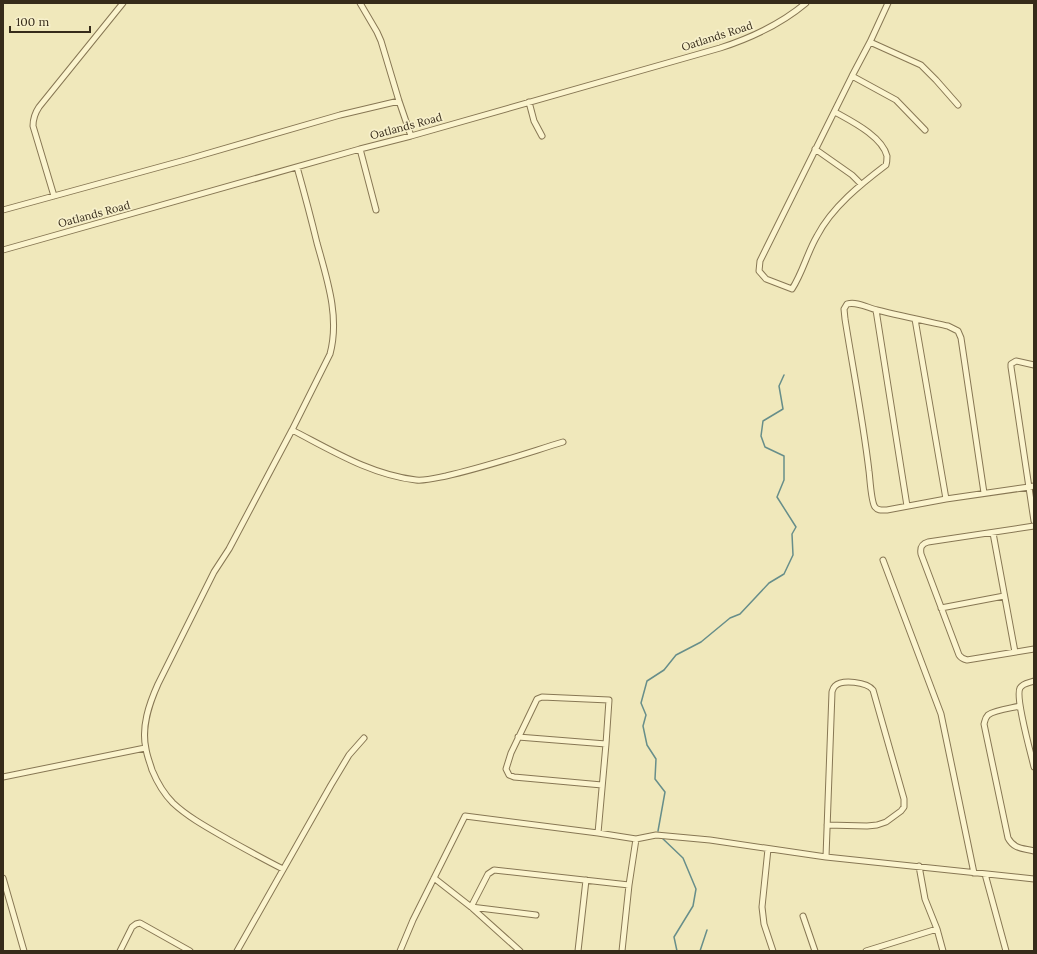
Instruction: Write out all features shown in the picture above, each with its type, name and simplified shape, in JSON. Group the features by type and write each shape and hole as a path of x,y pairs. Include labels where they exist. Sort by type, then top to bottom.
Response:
{"street":[{"path":"54,196 33,126 34,116 39,107 123,3"},
{"path":"360,3 381,41 411,136"},
{"name":"Oatlands Road","path":"3,250 360,148 411,136 734,44 763,31 797,11 806,3"},
{"path":"835,112 874,136 885,151 887,156 886,165 861,184 827,220 818,234 799,278 792,289 766,279 759,271 760,261 870,42 888,3"},
{"path":"870,42 921,65 958,105"},
{"path":"852,76 896,100 925,130"},
{"path":"3,210 186,160 340,115 399,101"},
{"path":"529,102 534,121 542,136"},
{"path":"360,148 376,210"},
{"path":"815,149 852,175 861,184"},
{"path":"283,869 211,830 192,818 173,803 162,789 155,776 145,748 145,732 151,700 158,684 214,572 229,549 292,430 330,354 333,344 333,316 330,291 297,167"},
{"path":"984,493 960,334 948,326 856,304 847,304 844,309 844,313 868,462 872,498 877,509 881,510 1031,486"},
{"path":"876,310 907,506"},
{"path":"915,319 946,499"},
{"path":"1034,365 1016,361 1011,367 1031,486 1034,519"},
{"path":"292,430 364,466 396,477 418,481 467,471 563,442"},
{"path":"1034,526 928,542 924,543 920,549 958,655 967,660 1034,649"},
{"path":"993,533 1015,652"},
{"path":"883,560 941,714 974,873"},
{"path":"941,608 1004,596"},
{"path":"1034,681 1023,685 1018,692 1034,767"},
{"path":"826,857 827,825 832,692 836,685 843,683 859,683 867,685 873,690 904,799 904,807 886,822 877,825 827,825"},
{"path":"598,833 606,744 609,700 542,697 537,699 511,753 506,769 507,773 514,777 602,785"},
{"path":"1020,706 989,714 985,719 984,724 1008,838 1011,843 1017,847 1034,851"},
{"path":"518,737 606,744"},
{"path":"237,951 349,755 364,738"},
{"path":"3,777 145,748"},
{"path":"400,951 413,920 465,816 636,839 656,835 710,840 826,857 919,866 1034,880"},
{"path":"622,951 629,885 636,839"},
{"path":"768,849 762,907 764,924 773,951"},
{"path":"919,866 925,899 937,929 943,951"},
{"path":"471,907 488,874 494,870 629,885"},
{"path":"985,874 1006,951"},
{"path":"3,878 24,951"},
{"path":"434,878 471,907 520,951"},
{"path":"578,951 586,880"},
{"path":"471,907 536,915"},
{"path":"804,916 815,951"},
{"path":"120,951 132,927 140,923 190,951"},
{"path":"866,951 937,929"}],"waterway":[{"path":"658,831 665,792 655,779 656,759 647,745 643,726 646,715 641,703 647,681 664,670 676,655 701,642 730,618 740,614 769,583 784,574 793,555 792,534 796,527 777,497 784,480 784,456 765,447 761,436 763,421 783,409 779,386 784,375"},
{"path":"661,837 683,858 696,889 693,906 674,937 677,951"},
{"path":"700,951 707,930"}]}
